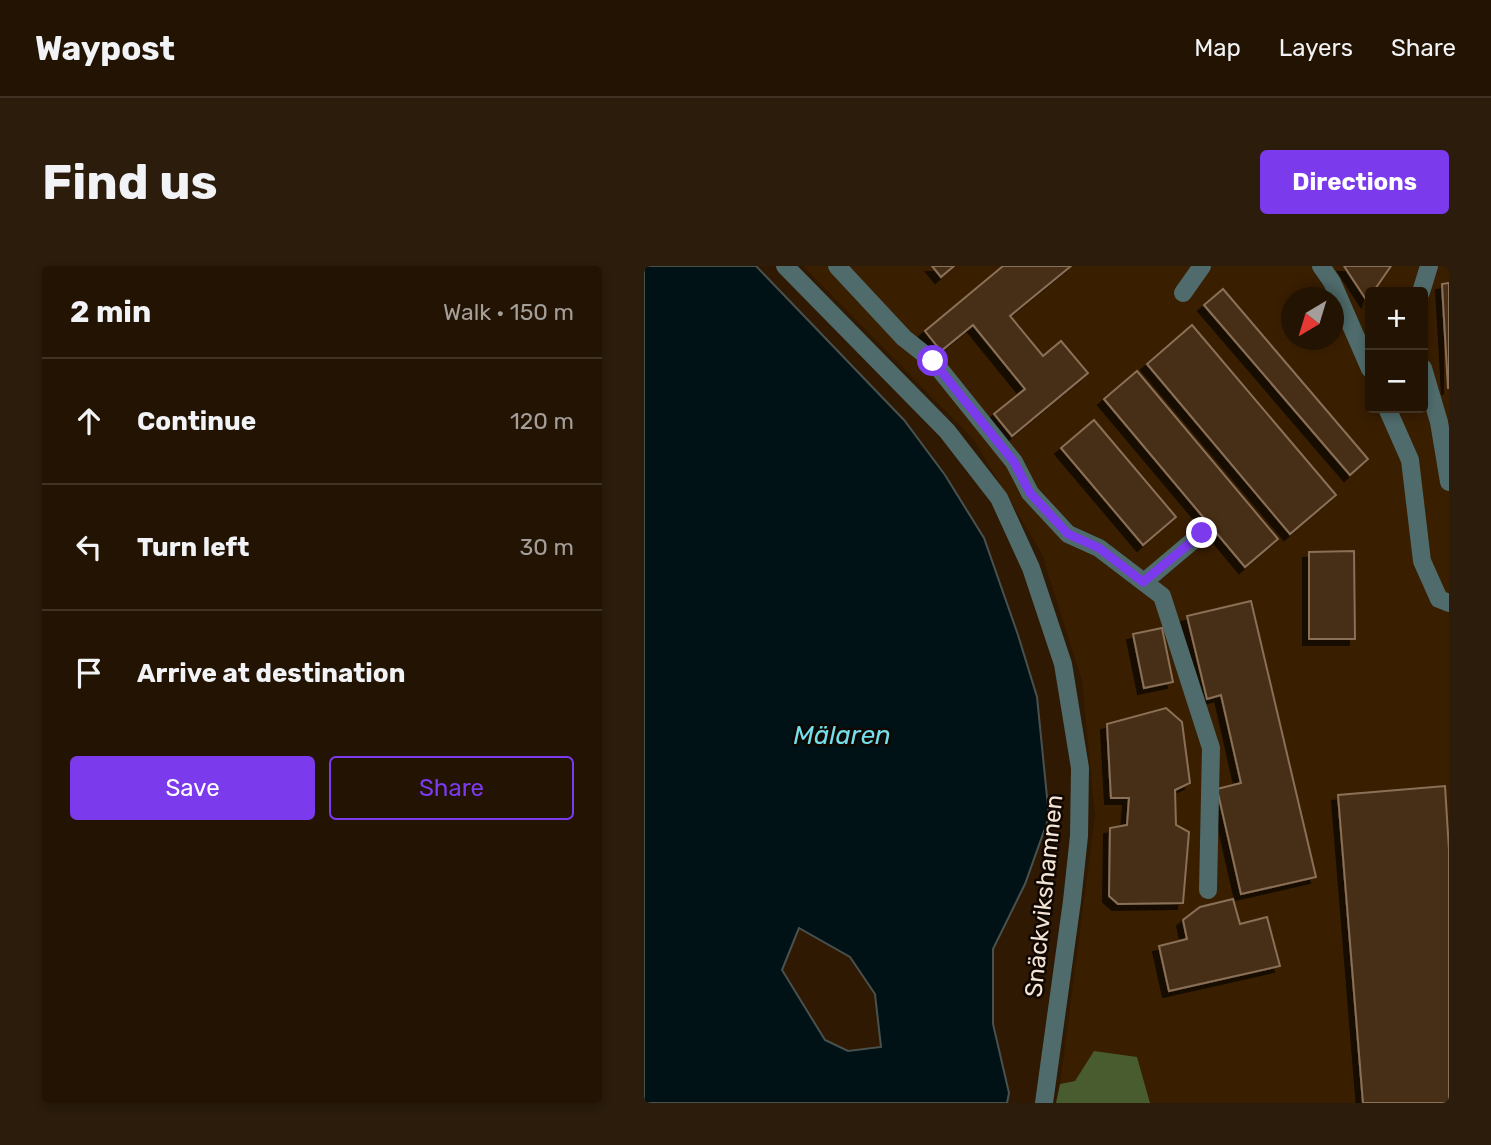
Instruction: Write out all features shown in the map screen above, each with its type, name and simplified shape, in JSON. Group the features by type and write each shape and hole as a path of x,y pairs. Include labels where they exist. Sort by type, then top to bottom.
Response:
{"street":[{"name":"Snäckvikshamnen","path":"785,266 947,431 999,498 1031,568 1063,664 1080,768 1079,836 1044,1103"},
{"path":"837,266 904,338 933,361 1014,462 1030,493 1068,534 1099,548 1162,596 1211,748 1208,890"},
{"path":"1183,293 1202,266"},
{"path":"1321,266 1332,282 1365,358"},
{"path":"1423,287 1429,266"},
{"path":"1428,385 1439,422 1449,482"},
{"path":"1389,413 1410,460 1422,561 1439,599 1449,603"},
{"path":"1143,582 1202,533"}],"shaded area":[{"path":"803,266 1449,266 1449,1103 1150,1103 1137,1057 1075,1081 1060,1084 1095,816 1082,681 1042,554 974,440"}],"green space":[{"path":"1094,1051 1137,1057 1150,1103 1056,1103 1060,1084 1075,1081"}],"water":[{"name":"Mälaren","path":"644,266 756,266 904,420 945,475 984,538 1037,697 1049,817 1025,884 993,949 993,1024 1009,1093 1007,1103 644,1103","holes":["799,928 850,957 875,994 881,1047 848,1051 825,1040 782,970"]}],"building":[{"path":"932,266 954,266 941,277"},
{"path":"1003,266 1071,266 1010,316 1043,356 1061,341 1088,373 1012,436 994,414 1025,389 973,325 941,351 925,331"},
{"path":"1344,266 1391,266 1376,287 1365,287 1365,298"},
{"path":"1449,283 1449,388 1448,388 1442,284"},
{"path":"1223,289 1368,459 1350,475 1204,305"},
{"path":"1192,325 1336,495 1290,534 1147,364"},
{"path":"1137,371 1278,539 1245,567 1104,399"},
{"path":"1094,420 1176,517 1143,545 1061,448"},
{"path":"1354,551 1355,639 1309,639 1309,552"},
{"path":"1251,601 1316,877 1241,894 1217,789 1241,783 1221,695 1207,699 1187,616"},
{"path":"1162,628 1173,682 1144,688 1133,634"},
{"path":"1166,708 1182,722 1190,783 1175,790 1176,825 1189,832 1183,903 1118,904 1109,896 1110,828 1127,825 1129,798 1111,798 1107,724"},
{"path":"1445,786 1449,850 1449,1103 1363,1103 1338,795"},
{"path":"1233,899 1240,924 1267,917 1280,966 1169,991 1159,946 1187,939 1183,920 1200,907"}],"route":[{"path":"933,361 1014,462 1030,493 1068,534 1099,548 1143,582 1202,533"}]}
